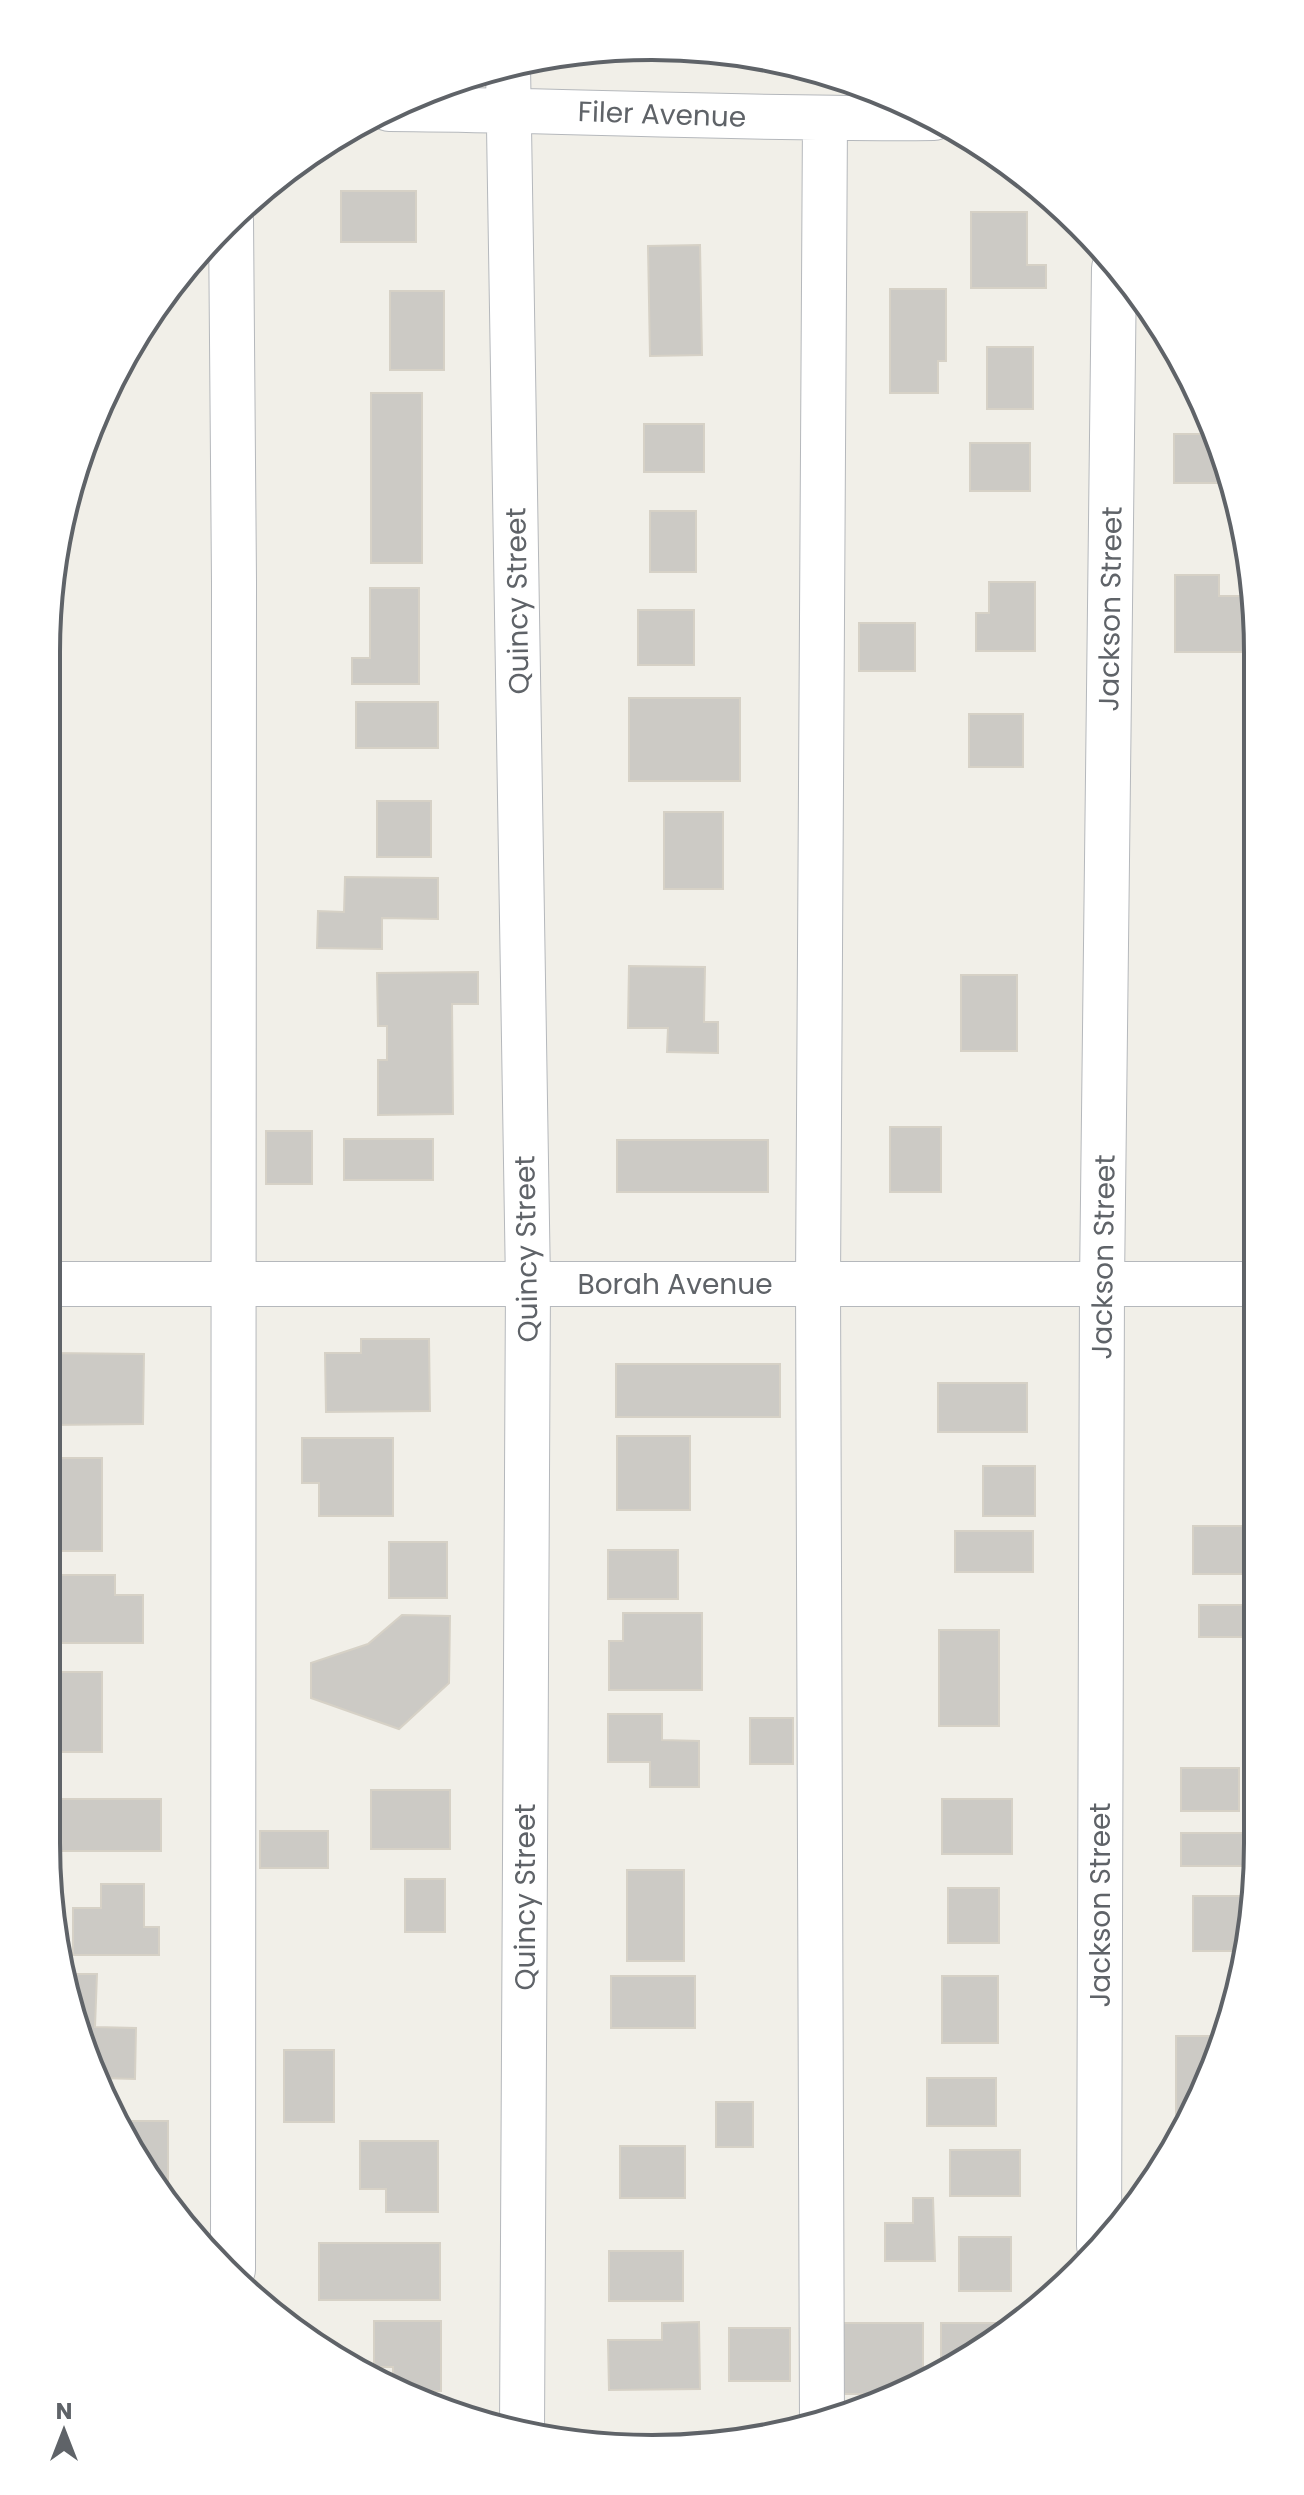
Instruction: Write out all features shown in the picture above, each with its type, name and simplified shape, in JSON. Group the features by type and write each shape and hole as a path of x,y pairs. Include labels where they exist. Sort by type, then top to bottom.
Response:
{"street":[{"name":"Quincy Street","path":"508,78 528,1284 522,2420"},
{"name":"Filer Avenue","path":"416,109 908,118"},
{"path":"822,2410 818,1284 825,119"},
{"path":"231,235 234,582 233,2262"},
{"name":"Jackson Street","path":"1099,2231 1102,1284 1114,282"},
{"name":"Borah Avenue","path":"60,1284 1244,1284"}],"building":[{"path":"341,191 416,191 416,242 341,242"},
{"path":"971,212 1027,212 1027,265 1046,265 1046,288 971,288"},
{"path":"700,245 702,355 650,356 648,246"},
{"path":"890,289 946,289 946,361 938,361 938,393 890,393"},
{"path":"390,291 444,291 444,370 390,370"},
{"path":"987,347 1033,347 1033,409 987,409"},
{"path":"371,393 422,393 422,563 371,563"},
{"path":"644,424 704,424 704,472 644,472"},
{"path":"1174,434 1202,434 1219,483 1174,483"},
{"path":"970,443 1030,443 1030,491 970,491"},
{"path":"650,511 696,511 696,572 650,572"},
{"path":"1175,575 1219,575 1219,596 1241,596 1244,652 1175,652"},
{"path":"989,582 1035,582 1035,651 976,651 976,613 989,613"},
{"path":"370,588 419,588 419,684 352,684 352,658 370,658"},
{"path":"638,610 694,610 694,665 638,665"},
{"path":"859,623 915,623 915,671 859,671"},
{"path":"629,698 740,698 740,781 629,781"},
{"path":"356,702 438,702 438,748 356,748"},
{"path":"969,714 1023,714 1023,767 969,767"},
{"path":"377,801 431,801 431,857 377,857"},
{"path":"664,812 723,812 723,889 664,889"},
{"path":"345,877 438,878 438,919 382,918 382,949 317,948 318,911 344,912"},
{"path":"629,966 705,967 704,1022 718,1022 718,1053 667,1052 668,1028 628,1028"},
{"path":"478,972 478,1004 452,1004 453,1114 378,1115 378,1060 387,1060 387,1026 378,1026 377,973"},
{"path":"961,975 1017,975 1017,1051 961,1051"},
{"path":"890,1127 941,1127 941,1192 890,1192"},
{"path":"266,1131 312,1131 312,1184 266,1184"},
{"path":"344,1139 433,1139 433,1180 344,1180"},
{"path":"617,1140 768,1140 768,1192 617,1192"},
{"path":"361,1339 429,1339 430,1411 326,1412 325,1353 361,1353"},
{"path":"60,1353 144,1354 143,1424 60,1425"},
{"path":"616,1364 780,1364 780,1417 616,1417"},
{"path":"938,1383 1027,1383 1027,1432 938,1432"},
{"path":"617,1436 690,1436 690,1510 617,1510"},
{"path":"302,1438 393,1438 393,1516 319,1516 319,1483 302,1483"},
{"path":"60,1458 102,1458 102,1551 60,1551"},
{"path":"983,1466 1035,1466 1035,1516 983,1516"},
{"path":"1193,1526 1244,1526 1244,1574 1193,1574"},
{"path":"955,1531 1033,1531 1033,1572 955,1572"},
{"path":"389,1542 447,1542 447,1598 389,1598"},
{"path":"608,1550 678,1550 678,1599 608,1599"},
{"path":"60,1575 115,1575 115,1595 143,1595 143,1643 60,1643"},
{"path":"1199,1605 1244,1605 1244,1637 1199,1637"},
{"path":"623,1613 702,1613 702,1690 609,1690 609,1641 623,1641"},
{"path":"402,1615 450,1616 449,1683 399,1729 311,1698 311,1663 368,1644"},
{"path":"939,1630 999,1630 999,1726 939,1726"},
{"path":"60,1672 102,1672 102,1752 60,1752"},
{"path":"608,1714 662,1714 662,1740 699,1741 699,1787 650,1787 650,1762 608,1762"},
{"path":"750,1718 793,1718 793,1764 750,1764"},
{"path":"1181,1768 1239,1768 1239,1811 1181,1811"},
{"path":"371,1790 450,1790 450,1849 371,1849"},
{"path":"60,1799 161,1799 161,1851 60,1851"},
{"path":"942,1799 1012,1799 1012,1854 942,1854"},
{"path":"260,1831 328,1831 328,1868 260,1868"},
{"path":"1181,1833 1244,1833 1243,1866 1181,1866"},
{"path":"627,1870 684,1870 684,1961 627,1961"},
{"path":"405,1879 445,1879 445,1932 405,1932"},
{"path":"101,1884 144,1884 144,1927 159,1927 159,1955 73,1955 73,1908 101,1908"},
{"path":"948,1888 999,1888 999,1943 948,1943"},
{"path":"1193,1896 1242,1896 1234,1951 1193,1951"},
{"path":"75,1974 97,1974 95,2027 136,2028 135,2079 109,2078 91,2033"},
{"path":"611,1976 695,1976 695,2028 611,2028"},
{"path":"942,1976 998,1976 998,2043 942,2043"},
{"path":"1176,2036 1212,2036 1199,2070 1176,2117"},
{"path":"284,2050 334,2050 334,2122 284,2122"},
{"path":"927,2078 996,2078 996,2126 927,2126"},
{"path":"716,2102 753,2102 753,2147 716,2147"},
{"path":"129,2121 168,2121 168,2183"},
{"path":"360,2141 438,2141 438,2212 386,2212 386,2189 360,2189"},
{"path":"620,2146 685,2146 685,2198 620,2198"},
{"path":"950,2150 1020,2150 1020,2196 950,2196"},
{"path":"913,2198 933,2198 935,2261 885,2261 885,2223 913,2223"},
{"path":"959,2237 1011,2237 1011,2291 959,2291"},
{"path":"319,2243 440,2243 440,2300 319,2300"},
{"path":"609,2251 683,2251 683,2301 609,2301"},
{"path":"374,2321 441,2321 441,2391 428,2391 393,2375 393,2367 374,2366"},
{"path":"699,2322 700,2389 609,2390 608,2340 662,2340 662,2323"},
{"path":"836,2323 923,2323 923,2369 868,2394 836,2394"},
{"path":"941,2323 998,2323 981,2335 941,2360"},
{"path":"729,2328 790,2328 790,2381 729,2381"}]}
